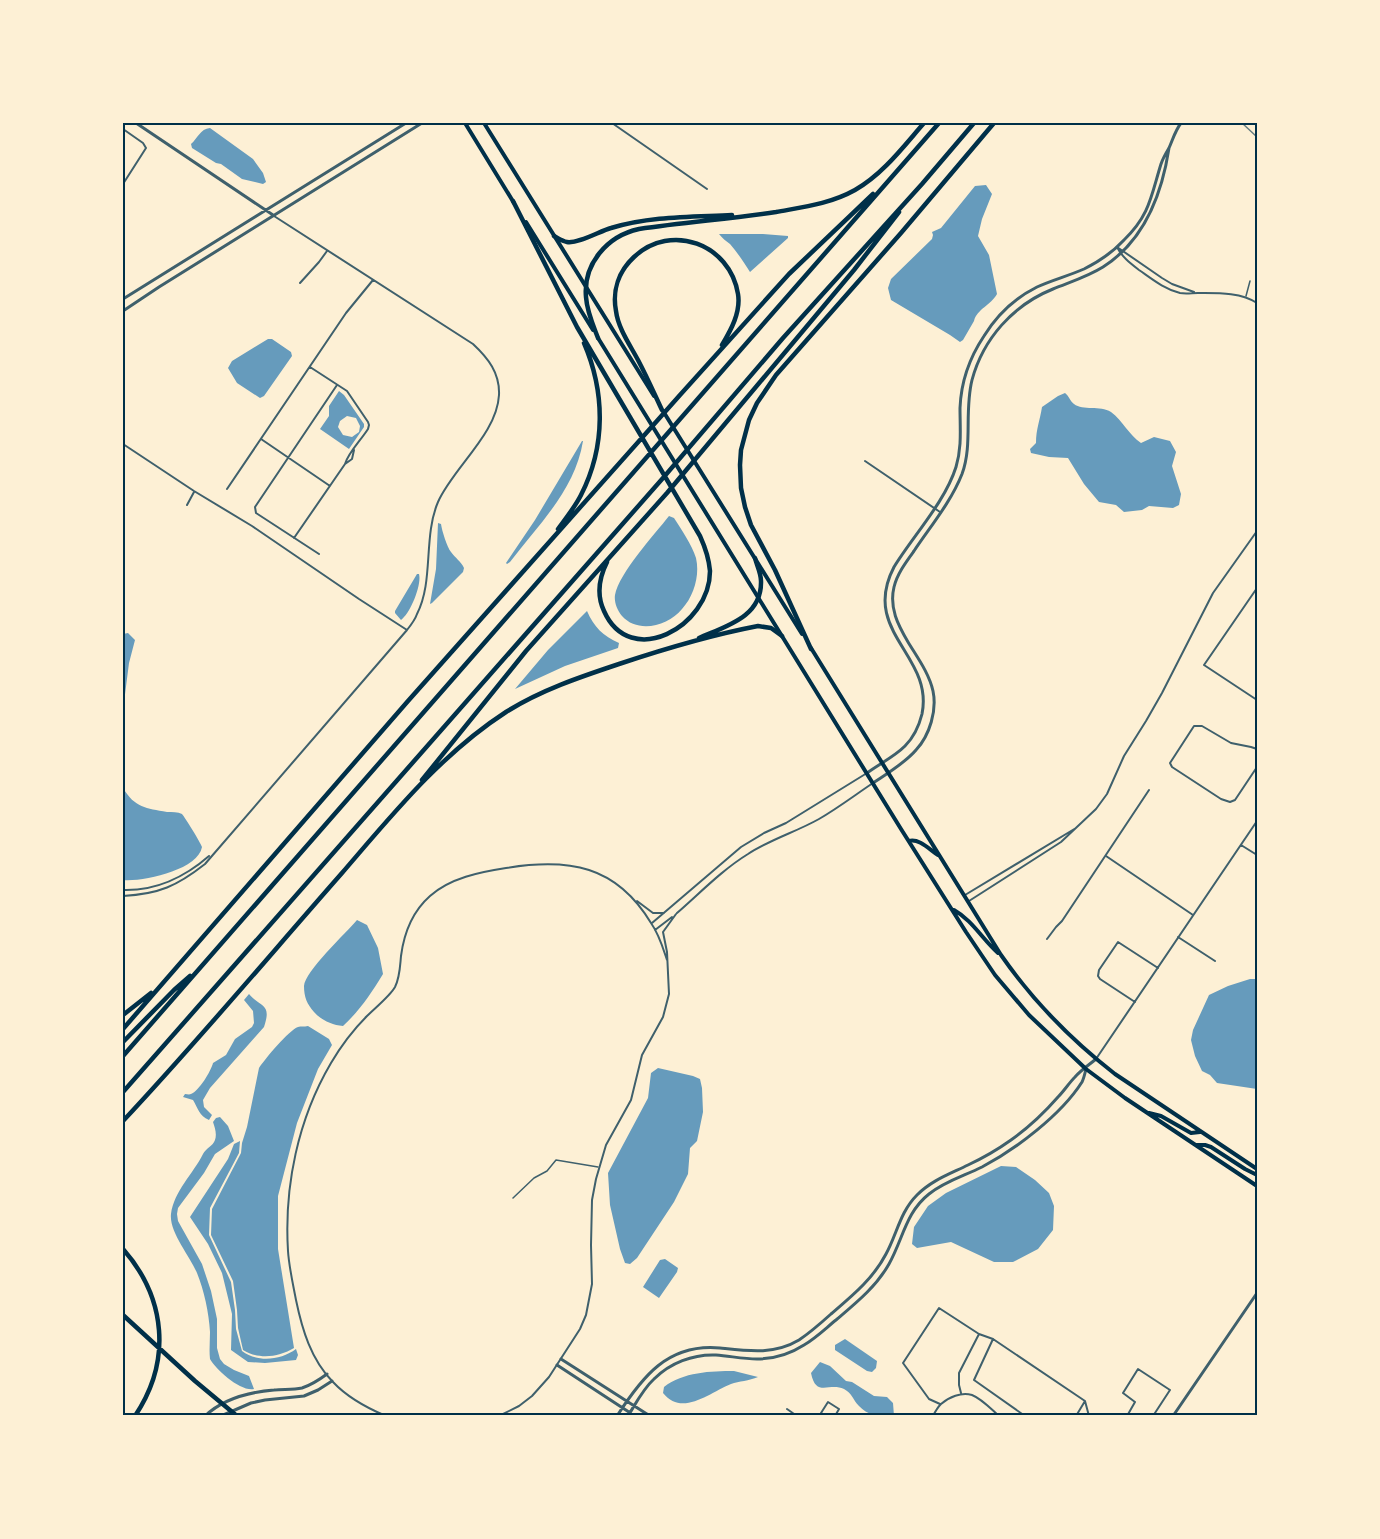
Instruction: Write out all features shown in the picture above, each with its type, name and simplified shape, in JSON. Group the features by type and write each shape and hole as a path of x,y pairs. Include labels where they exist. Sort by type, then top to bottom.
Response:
{"highway":[{"path":"598,338 588,307 586,288 591,266 598,254 610,242 626,232 646,228 759,214 821,204 837,199 854,191 883,168 924,123"},
{"path":"123,1056 939,123"},
{"path":"123,1121 406,800 525,651 667,493 974,123"},
{"path":"811,649 775,570 751,525 745,507 740,465 741,450 749,420 757,403 776,375 908,226 994,123"},
{"path":"123,1029 477,623 789,274 895,174"},
{"path":"123,1092 842,271 922,184"},
{"path":"513,201 577,327 690,517 705,549 710,572 709,583 695,612 687,622 673,632 653,638 636,637 620,631 606,615 601,604 599,582 610,557 621,543"},
{"path":"554,236 571,242 610,228 653,219 759,214"},
{"path":"662,410 616,313 615,297 618,282 624,267 639,252 664,240 691,241 705,246 728,267 739,295 738,307 733,326 716,355"},
{"path":"543,550 581,495 595,461 600,423 599,397 591,361 577,327"},
{"path":"406,800 467,740 525,701 584,676 685,643 740,620 749,613 759,597 761,581 755,558"},
{"path":"685,643 758,626 771,628 782,636"},
{"path":"123,1042 174,990 200,969"},
{"path":"123,1015 162,983"},
{"path":"123,1249 137,1266 149,1289 155,1304 159,1328 158,1360 154,1378 135,1416"},
{"path":"123,1315 237,1416"}],"main road":[{"path":"465,123 980,954 1012,996 1086,1069 1147,1113 1257,1186"},
{"path":"484,123 881,763 1001,955 1020,981 1058,1025 1096,1059 1134,1088 1257,1169"},
{"path":"909,841 917,840 941,857"},
{"path":"952,909 964,916 1001,955"},
{"path":"1147,1113 1161,1116 1191,1133 1200,1132"},
{"path":"1196,1146 1211,1147 1257,1175"}],"street":[{"path":"123,896 143,894 178,883 204,864 408,630 418,613 426,586 433,517 439,500 490,426 497,410 499,395 497,377 487,358 473,344 265,210 136,123"},
{"path":"123,299 406,123"},
{"path":"123,311 422,123"},
{"path":"612,123 707,189"},
{"path":"652,923 741,847 786,823 867,773 899,752 910,740 918,725 924,696 920,679 888,621 884,603 886,585 899,559 948,487 955,469 960,453 960,409 964,382 972,355 990,327 1006,309 1029,292 1085,268 1104,257 1137,227 1146,212 1162,161 1181,123"},
{"path":"123,129 147,148 123,184"},
{"path":"655,930 736,862 771,840 791,833 820,818 888,773 918,748 928,731 933,715 933,689 896,619 893,597 897,579 905,564 954,492 962,473 967,455 968,409 972,383 980,358 996,332 1013,313 1030,300 1095,272 1122,252 1140,230 1152,208 1160,187 1170,146"},
{"path":"352,156 356,164"},
{"path":"303,187 308,194"},
{"path":"1117,247 1168,282 1197,293"},
{"path":"300,283 327,250"},
{"path":"1122,252 1126,260 1163,287 1189,294 1234,295 1257,303"},
{"path":"226,489 346,313 373,280"},
{"path":"294,538 369,425 347,391 310,367"},
{"path":"319,554 256,513 255,507 337,385"},
{"path":"261,439 330,486"},
{"path":"123,444 252,526 408,630"},
{"path":"960,453 967,455"},
{"path":"865,461 940,512"},
{"path":"187,505 194,491"},
{"path":"968,901 1050,850 1072,833 1104,799 1121,761 1150,715 1211,598 1257,531"},
{"path":"899,559 905,564"},
{"path":"1257,588 1204,665 1257,700"},
{"path":"899,642 906,638"},
{"path":"1257,749 1231,743 1197,725 1194,726 1170,763 1172,767 1221,799 1230,802 1235,800 1257,767"},
{"path":"1047,939 1062,921 1149,790"},
{"path":"617,1416 640,1383 667,1359 694,1349 712,1347 769,1351 788,1345 805,1336 858,1292 873,1275 887,1251 905,1210 922,1190 937,1179 986,1156 1019,1134 1096,1059 1257,821"},
{"path":"965,896 1078,826"},
{"path":"1241,845 1257,855"},
{"path":"123,890 136,891 165,883 198,866 216,851"},
{"path":"1106,856 1193,915"},
{"path":"386,1416 353,1399 332,1382 310,1346 302,1326 290,1263 289,1200 296,1155 310,1107 331,1063 358,1025 394,989 406,933 416,913 432,894 459,879 489,870 528,864 581,867 607,877 653,913 664,913"},
{"path":"635,900 652,923 668,960"},
{"path":"499,1416 519,1406 532,1396 549,1377 583,1324 590,1303 592,1284 592,1200 599,1167 606,1145 632,1096 642,1055 663,1017 669,994 668,960 663,932 676,914"},
{"path":"1178,937 1215,961"},
{"path":"1135,1002 1098,976 1099,970 1118,942 1158,968"},
{"path":"629,1414 658,1374 686,1359 711,1355 764,1359 787,1354 809,1342 875,1284 894,1255 910,1215 926,1197 945,1183 993,1161 1027,1138 1066,1101 1083,1080 1086,1069"},
{"path":"1173,1416 1257,1293"},
{"path":"940,1404 928,1399 903,1363 939,1308 979,1334 993,1339 1085,1401 1089,1416"},
{"path":"962,1394 959,1373 979,1334"},
{"path":"993,1339 974,1380 1025,1416"},
{"path":"561,1359 650,1416"},
{"path":"557,1365 635,1416"},
{"path":"1126,1416 1135,1402 1123,1393 1138,1369 1170,1390 1154,1416"},
{"path":"206,1416 217,1407 246,1395 300,1388 316,1382 327,1374"},
{"path":"221,1416 251,1402 302,1396 332,1382"},
{"path":"300,1388 302,1396"},
{"path":"933,1416 940,1404 953,1396 962,1394 972,1395 979,1399 999,1416"},
{"path":"1076,1416 1085,1401"},
{"path":"826,1416 821,1413 828,1402 839,1409 835,1416"},
{"path":"787,1409 797,1416"}],"lane":[{"path":"1245,297 1250,280"},
{"path":"513,1198 534,1178 547,1171 556,1160 599,1167"}],"water":[{"path":"210,128 253,159 263,173 266,182 263,184 242,179 192,148 191,144 199,134"},
{"path":"986,185 992,194 978,236 989,255 997,294 978,313 960,342 891,300 888,288 891,279 932,239 932,232 941,228 975,186"},
{"path":"719,234 763,234 788,236 788,238 750,272 733,247"},
{"path":"268,339 272,339 291,352 292,356 264,396 260,398 237,383 228,368 232,361"},
{"path":"339,391 364,424 349,449 320,429 329,416 329,406","holes":["347,416 356,418 360,426 359,432 352,437 343,435 338,427 340,421"]},
{"path":"1065,393 1078,406 1111,412 1141,443 1154,437 1170,441 1176,452 1172,466 1181,494 1179,505 1173,508 1149,506 1142,510 1124,512 1116,505 1099,502 1084,484 1068,458 1031,453 1030,449 1036,443 1042,407"},
{"path":"582,441 579,459 564,491 544,520 507,564 506,563 535,520"},
{"path":"669,516 674,518 696,558 695,585 686,604 669,620 653,626 636,625 620,614 615,603 615,595 630,565"},
{"path":"438,523 441,524 449,550 464,568 463,572 430,604 436,569"},
{"path":"419,574 419,579 417,592 408,612 401,620 395,611"},
{"path":"587,611 600,630 619,643 618,648 565,666 515,689 548,650"},
{"path":"128,633 135,640 129,663 123,710 123,634"},
{"path":"123,788 132,800 142,806 182,814 202,847 198,855 181,868 156,877 123,880"},
{"path":"357,920 367,925 378,948 383,974 355,1014 343,1026 323,1020 314,1012 306,1000 304,986 318,962"},
{"path":"1250,979 1257,979 1257,1089 1217,1083 1210,1075 1202,1071 1191,1040 1193,1030 1209,995"},
{"path":"249,994 266,1010 264,1027 210,1088 203,1100 204,1107 212,1115 209,1120 201,1114 193,1100 183,1097 198,1089 213,1063 226,1055 235,1039 252,1027 253,1011 244,1000"},
{"path":"308,1026 329,1039 332,1045 318,1069 297,1123 278,1196 278,1249 294,1348 282,1354 262,1356 243,1350 233,1281 211,1235 212,1209 241,1153 259,1068 289,1033 298,1027"},
{"path":"658,1068 700,1079 703,1112 697,1141 690,1148 688,1174 674,1202 637,1258 630,1264 625,1263 620,1249 610,1205 608,1173 648,1098 651,1073"},
{"path":"220,1117 228,1126 234,1141 215,1154 178,1208 177,1214 178,1221 202,1264 211,1291 217,1319 217,1348 220,1359 234,1370 249,1376 254,1389 236,1384 210,1359 209,1325 204,1294 197,1273 171,1221 173,1206 180,1190 204,1152 216,1138 213,1122"},
{"path":"240,1141 239,1153 210,1208 209,1235 231,1282 236,1329 242,1351 248,1355 269,1359 283,1356 296,1349 298,1355 296,1360 248,1362 231,1350 232,1314 222,1273 208,1244 190,1217 228,1159 234,1144"},
{"path":"1001,1166 1016,1167 1049,1193 1054,1206 1053,1230 1038,1249 1013,1262 994,1262 951,1242 917,1248 912,1244 914,1227 928,1206 946,1193"},
{"path":"665,1259 678,1268 659,1298 643,1287 660,1260"},
{"path":"845,1339 877,1361 876,1368 872,1372 835,1350 835,1345"},
{"path":"820,1362 830,1366 846,1381 852,1382 874,1396 887,1397 893,1403 894,1416 867,1412 844,1389 824,1388 816,1385 811,1373"},
{"path":"734,1371 758,1377 731,1384 687,1403 670,1400 663,1393 664,1387 688,1375"}],"railway":[{"path":"1242,123 1257,137"}]}
